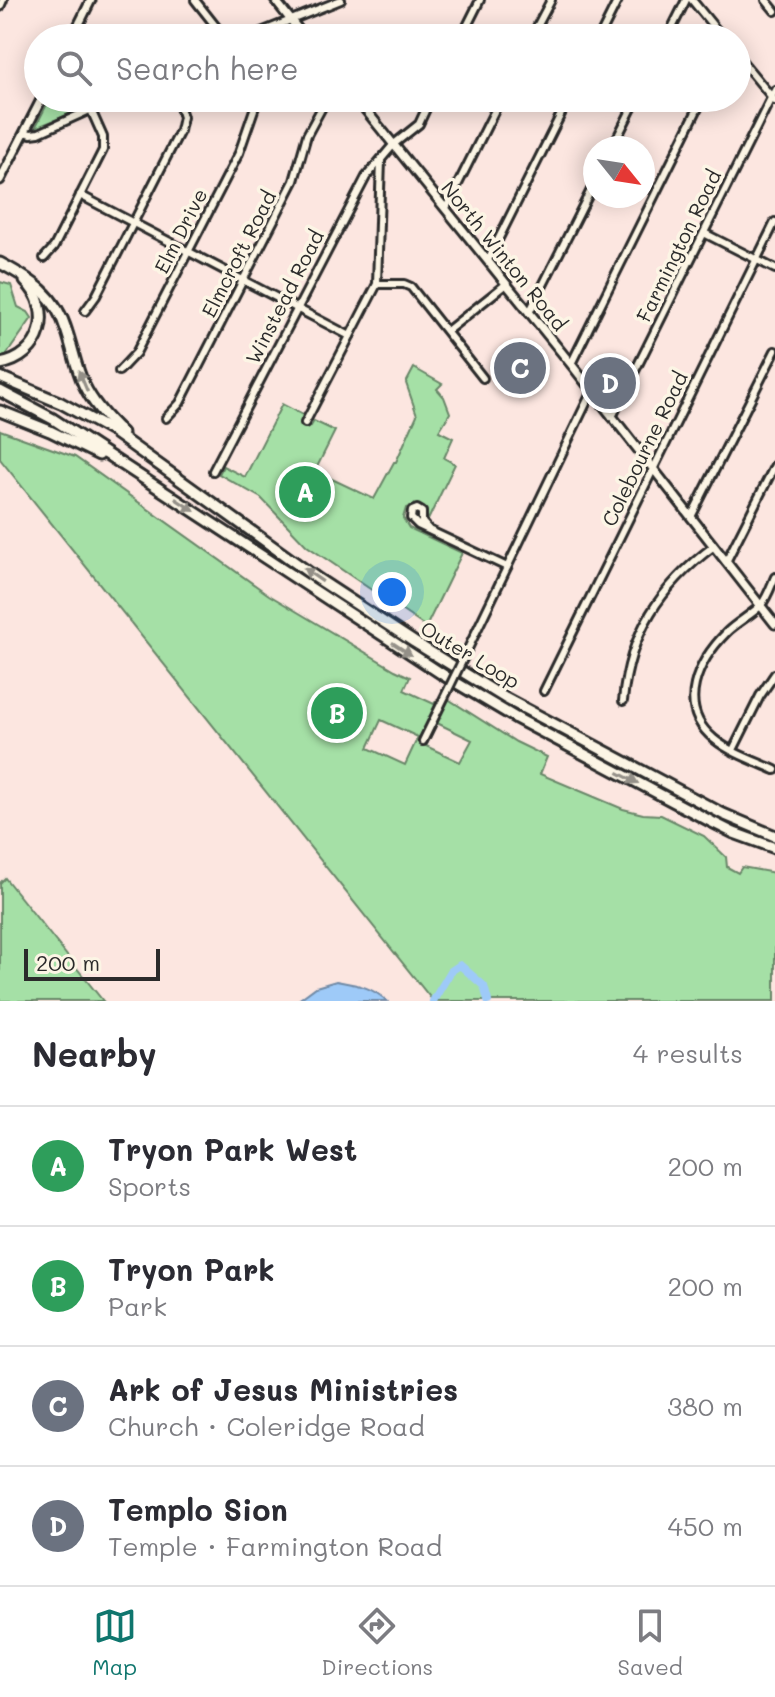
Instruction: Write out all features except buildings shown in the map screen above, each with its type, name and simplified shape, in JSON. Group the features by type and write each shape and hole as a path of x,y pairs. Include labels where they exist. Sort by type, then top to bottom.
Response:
{"highway":[{"path":"0,364 15,360 28,351 41,327 38,299 32,289 1,266"},
{"path":"1,266 32,281 52,301 65,324 79,374 89,395 107,419 152,459"},
{"name":"Outer Loop","path":"0,377 90,418 318,579 486,687 715,810 775,836"},
{"name":"Outer Loop","path":"0,391 47,415 417,659 509,715 712,822 775,848"},
{"path":"0,411 50,431 143,478"}],"main road":[{"path":"79,24 91,0"},
{"path":"275,0 292,23"},
{"path":"0,180 35,112"},
{"name":"North Winton Road","path":"368,112 775,624"}],"street":[{"path":"0,7 3,0"},
{"path":"195,0 214,24"},
{"path":"289,24 341,0"},
{"path":"468,24 480,0"},
{"path":"538,24 551,0"},
{"path":"606,24 618,0"},
{"path":"674,24 686,0"},
{"path":"692,0 712,24"},
{"path":"766,0 775,11"},
{"path":"751,71 774,96"},
{"name":"Farmington Road","path":"612,417 774,96"},
{"path":"25,132 39,133 86,112"},
{"path":"44,258 54,247 104,146 92,112"},
{"path":"85,311 96,296 180,131 181,112"},
{"name":"Elm Drive","path":"119,371 136,353 239,153 253,112"},
{"name":"Elmcroft Road","path":"166,418 180,403 294,181 307,135 319,112"},
{"name":"Winstead Road","path":"213,471 366,177 394,144 419,124 425,112"},
{"path":"446,208 494,112"},
{"path":"488,260 562,112"},
{"path":"618,136 630,112"},
{"path":"571,364 696,112"},
{"path":"305,423 377,284 381,160"},
{"path":"80,195 350,336"},
{"path":"529,313 583,206"},
{"name":"Colebourne Road","path":"544,691 775,222"},
{"path":"704,233 775,269"},
{"path":"377,284 411,287 483,378"},
{"path":"447,331 506,284"},
{"path":"691,517 775,351"},
{"path":"423,741 592,391"},
{"path":"726,562 775,465"},
{"path":"429,530 507,567"},
{"path":"623,701 630,659 651,611 672,582 714,546"},
{"path":"775,577 761,606 739,621 718,642 702,665 694,689 694,707 701,724 713,738 775,770"},
{"path":"733,750 760,696 775,674"}],"green space":[{"path":"43,112 75,112 35,128"},
{"path":"0,282 11,285 18,307 32,318 4,358 0,359"},
{"path":"414,368 442,384 437,389 450,413 439,431 453,438 444,458 455,464 427,522 427,511 417,504 406,508 403,518 409,528 462,553 426,627 307,546 261,498 219,474 223,466 245,477 282,404 303,415 301,421 311,426 314,421 335,431 315,471 374,499 396,462 417,415 406,383"},
{"path":"0,430 75,457 269,595 410,677 404,690 434,704 436,701 445,705 448,699 516,742 547,757 540,774 623,809 661,815 704,836 726,857 727,867 738,873 742,867 775,873 775,1001 433,1001 0,459","holes":["381,720 418,737 405,765 368,748","437,723 472,740 460,762 426,746"]},
{"path":"5,878 103,1001 0,1001 0,883"}],"water":[{"path":"336,981 369,989 387,1001 297,1001 316,987"}],"waterway":[{"path":"433,1001 451,971 460,965 484,986 488,1001"}],"place":[{"name":"Ark of Jesus Ministries","path":"520,368"},
{"name":"Templo Sion","path":"610,383"},
{"name":"Tryon Park West","path":"305,492"},
{"name":"Tryon Park","path":"337,713"}]}
